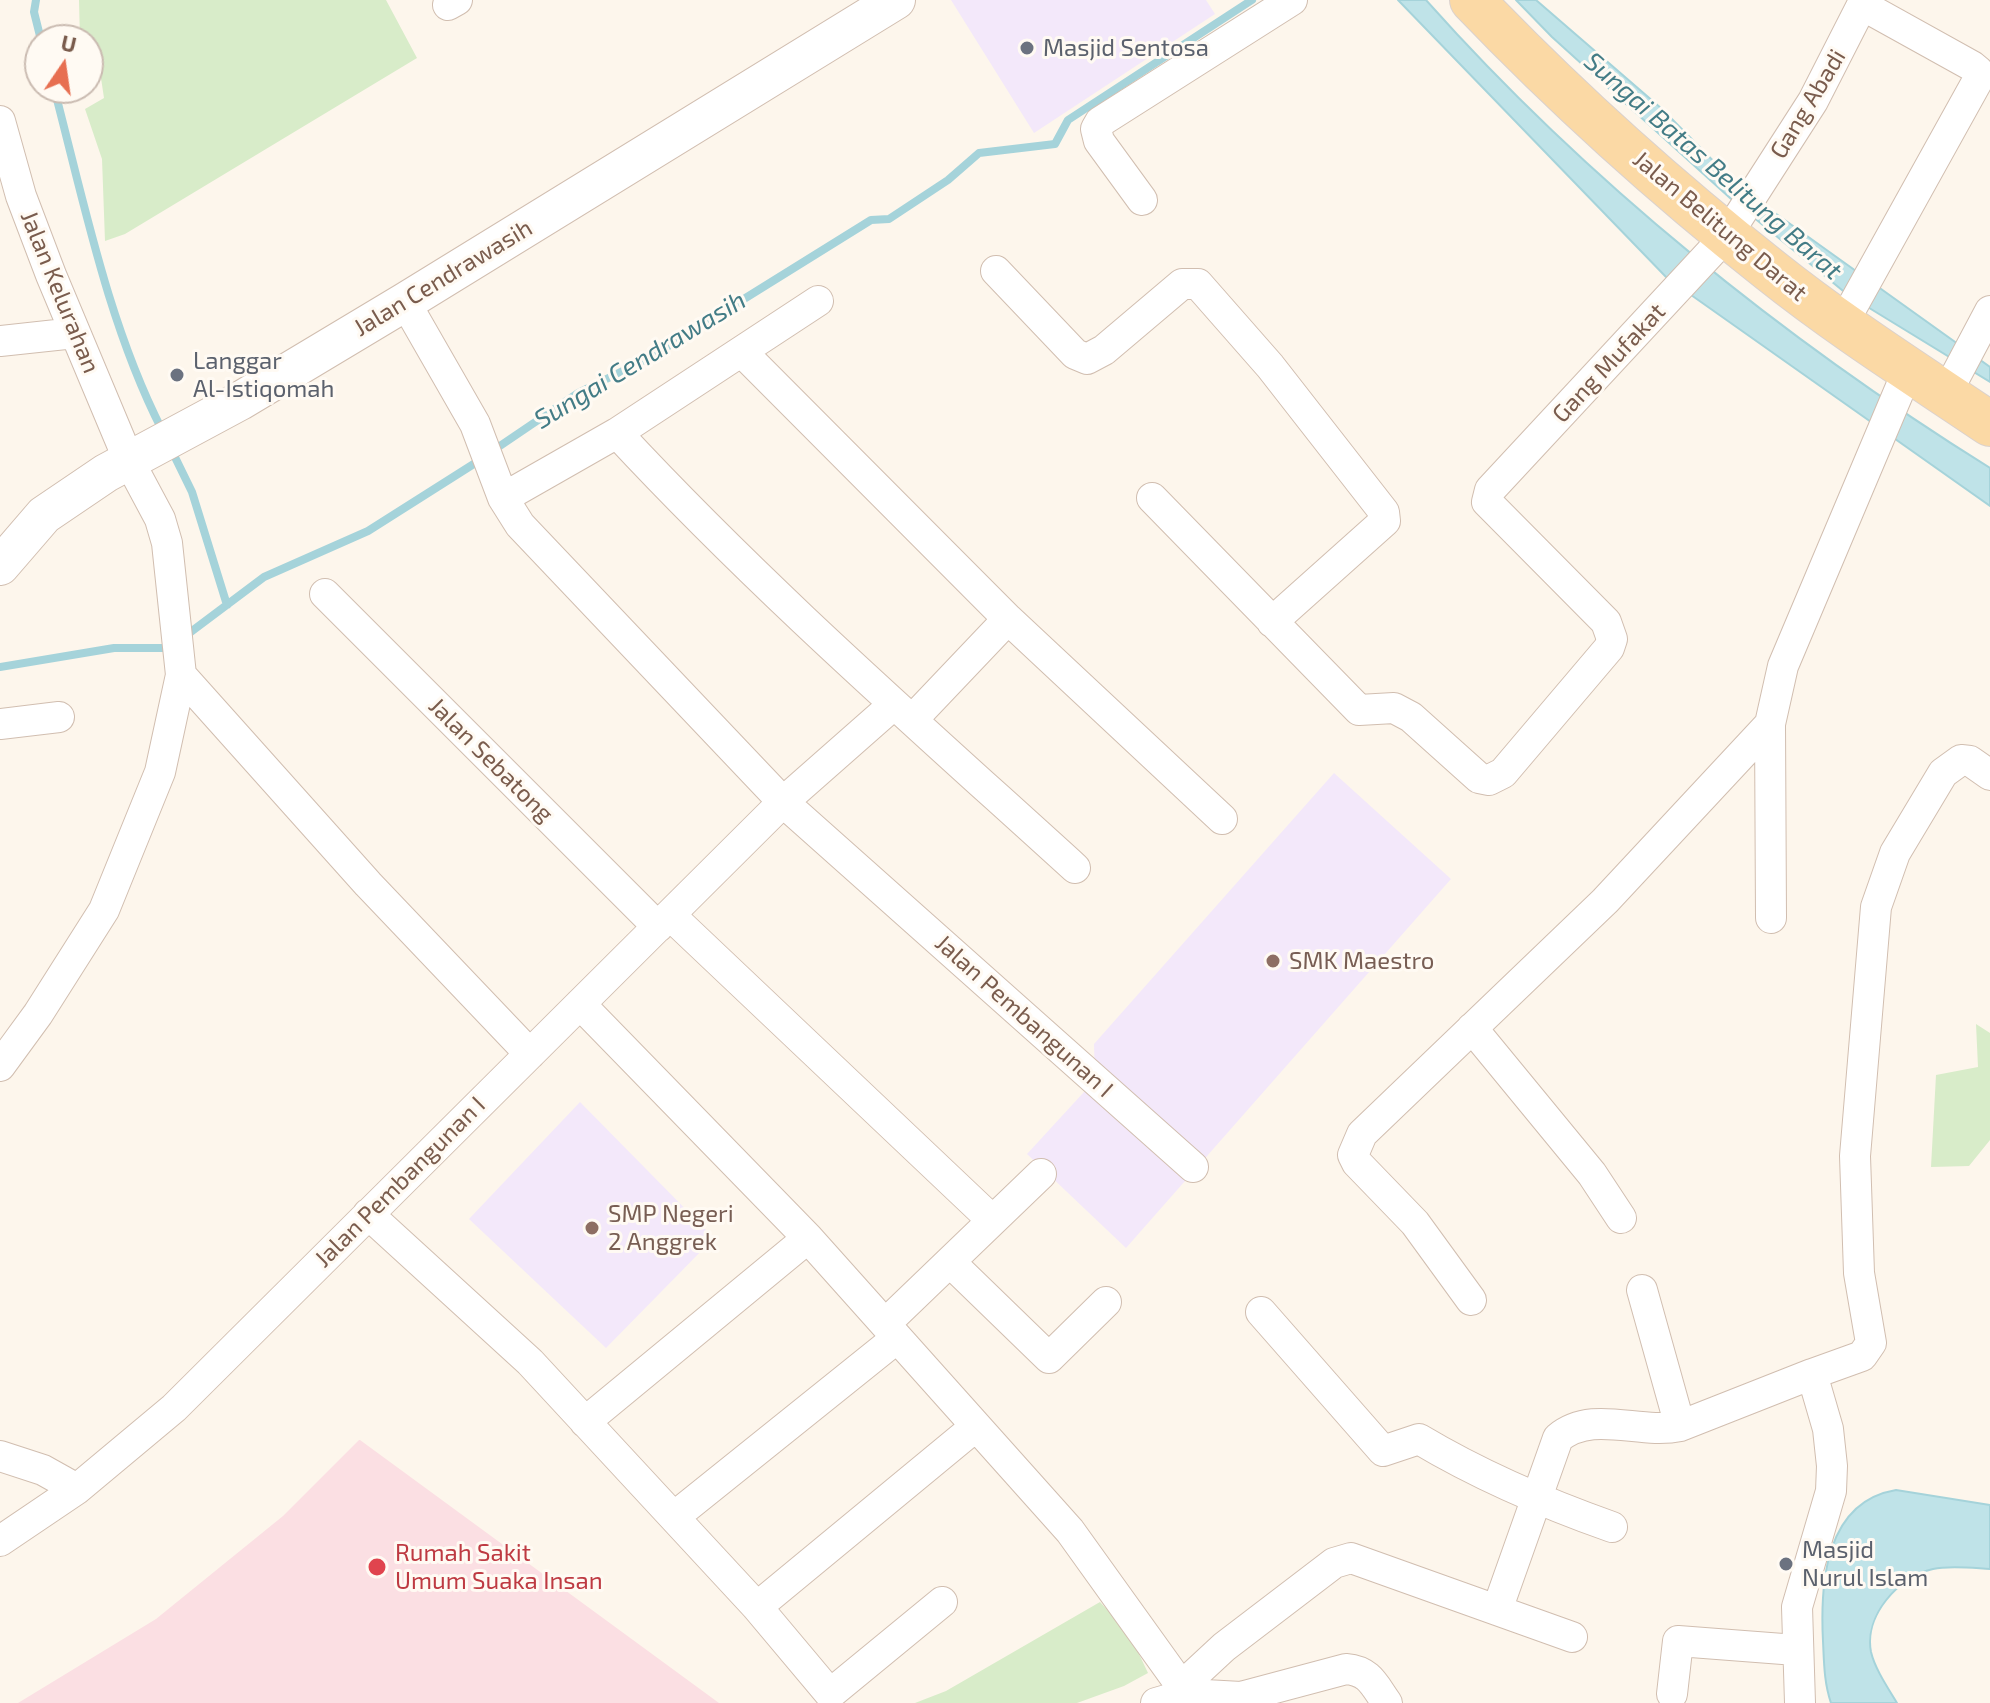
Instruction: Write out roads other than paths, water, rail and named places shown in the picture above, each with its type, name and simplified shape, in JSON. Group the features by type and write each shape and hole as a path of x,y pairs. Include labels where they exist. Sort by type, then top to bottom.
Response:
{"main road":[{"name":"Jalan Belitung Darat","path":"1472,0 1651,171 1854,304 1908,370 1959,372 1990,424"}],"street":[{"path":"1142,200 1099,141 1096,129 1100,122 1292,0"},
{"path":"1854,304 1978,80 1978,71 1864,3"},
{"name":"Gang Abadi","path":"1731,225 1813,101 1864,3"},
{"name":"Jalan Cendrawasih","path":"7,547 44,515 137,456 405,302 872,6"},
{"name":"Jalan Kelurahan","path":"0,121 10,196 137,456 160,519 167,543 180,668"},
{"name":"Gang Mufakat","path":"1272,622 1359,710 1394,708 1411,717 1479,778 1489,780 1503,773 1609,648 1612,639 1606,622 1487,502 1490,490 1672,296 1731,225"},
{"path":"996,271 1075,354 1087,359 1104,350 1182,284 1189,281 1198,284 1270,366 1384,512 1385,521 1272,622 1152,498"},
{"path":"501,493 617,433 818,301"},
{"name":"Jalan Pembangunan I","path":"405,302 475,424 501,493 520,525 783,802 1193,1167"},
{"path":"1959,372 1990,311"},
{"path":"0,341 75,333"},
{"path":"742,352 1008,619 1222,819"},
{"path":"1771,918 1770,724 1783,666 1908,370"},
{"path":"617,433 703,526 902,713 1075,868"},
{"name":"Jalan Sebatong","path":"325,594 664,921 992,1220"},
{"path":"783,802 902,713 1008,619"},
{"path":"180,668 368,884 530,1054"},
{"path":"0,1066 38,1014 104,910 160,772 180,668"},
{"path":"0,724 59,717"},
{"path":"1471,1300 1415,1223 1353,1155 1362,1134 1605,901 1770,724"},
{"path":"1497,1610 1558,1438 1569,1429 1583,1424 1666,1429 1680,1426 1862,1356 1871,1343 1859,1273 1855,1156 1876,907 1895,853 1943,773 1961,760 1970,761 1990,775"},
{"name":"Jalan Pembangunan I","path":"0,1541 77,1489 174,1408 783,802"},
{"path":"580,1004 808,1238 1070,1531 1185,1690 1241,1700 1346,1669 1360,1670 1371,1677 1387,1703"},
{"path":"1472,1028 1592,1174 1621,1218"},
{"path":"674,1517 891,1331 950,1262 1041,1174"},
{"path":"368,1214 530,1362 757,1607 830,1694 942,1602"},
{"path":"585,1422 808,1238"},
{"path":"950,1262 1049,1358 1106,1302"},
{"path":"1642,1290 1680,1426"},
{"path":"1261,1312 1383,1451 1419,1439 1465,1467 1534,1499 1612,1527"},
{"path":"1800,1703 1797,1607 1831,1491 1828,1429 1812,1374"},
{"path":"757,1607 975,1427"},
{"path":"0,1456 43,1470 77,1489"},
{"path":"1156,1703 1185,1690 1224,1647 1334,1563 1351,1558 1572,1637"},
{"path":"1672,1694 1678,1641 1796,1650"}],"water":[{"path":"1398,0 1426,0 1553,131 1692,254 1838,366 1990,468 1990,506 1667,278"},
{"name":"Sungai Batas Belitung Barat","path":"1516,0 1536,0 1662,109 1740,188 1990,367 1990,382 1848,295 1730,198 1552,37"},
{"path":"1896,1490 1990,1505 1990,1569 1933,1569 1920,1573 1896,1589 1878,1612 1870,1638 1875,1665 1897,1703 1831,1703 1825,1672 1822,1618 1826,1571 1832,1548 1854,1510 1872,1498"}],"waterway":[{"path":"36,0 34,12 37,24"},
{"name":"Sungai Cendrawasih","path":"491,452 578,393 649,358 871,220 889,219 948,180 979,153 1055,144 1068,120 1252,0"},
{"path":"58,104 112,305 143,390 162,430"},
{"path":"171,449 192,492 227,605"},
{"name":"Sungai Cendrawasih","path":"184,637 264,577 368,531 480,460"},
{"name":"Sungai Cendrawasih","path":"0,667 114,648 169,648 173,645"}],"place":[{"name":"Masjid Sentosa","path":"1027,48"},
{"name":"Langgar Al-Istiqomah","path":"177,375"},
{"name":"SMK Maestro","path":"1273,961"},
{"name":"SMP Negeri 2 Anggrek","path":"592,1228"},
{"name":"Masjid Nurul Islam","path":"1786,1564"},
{"name":"Rumah Sakit Umum Suaka Insan","path":"377,1567"}]}
